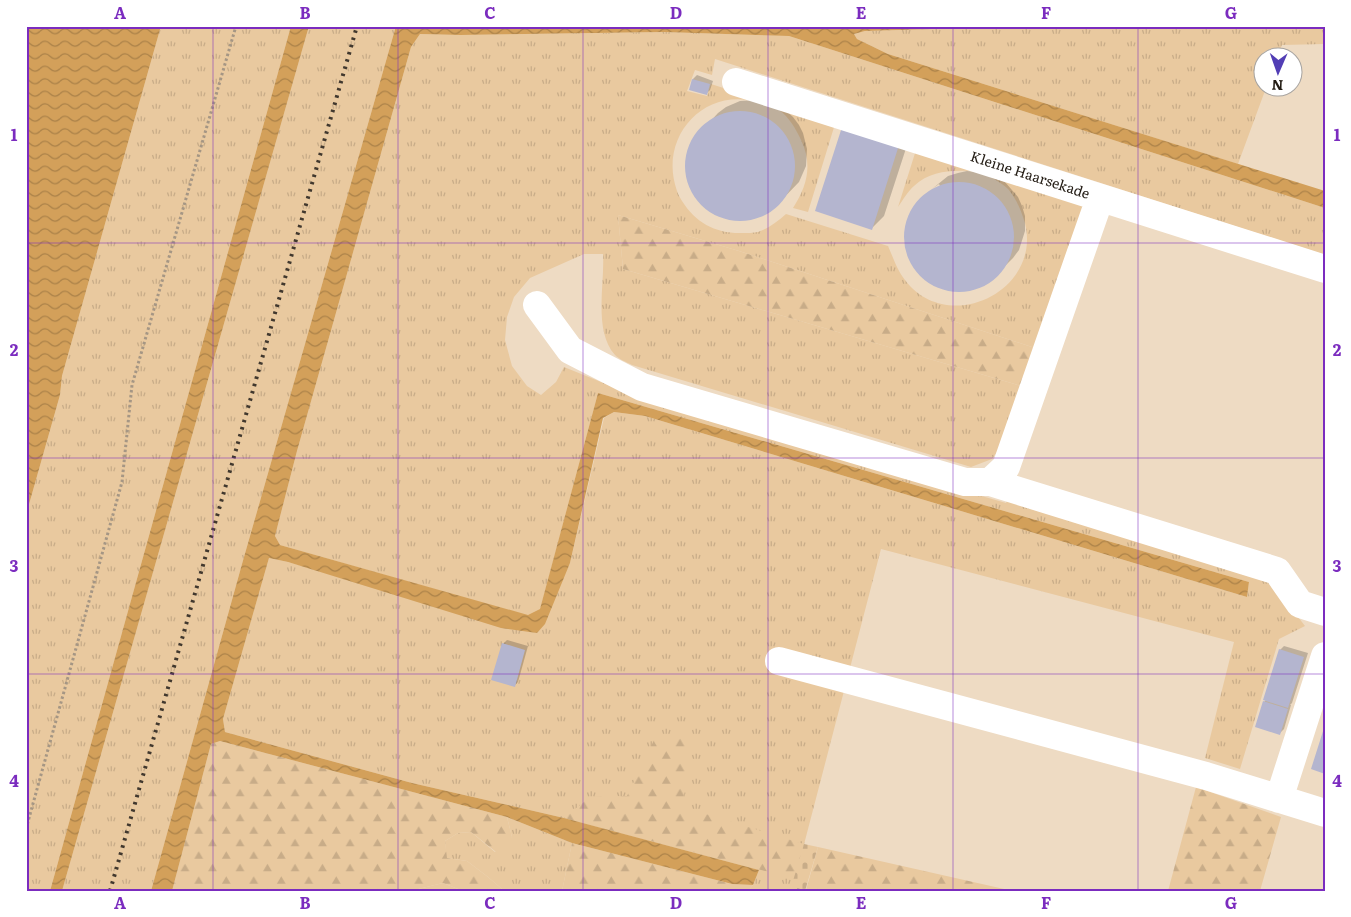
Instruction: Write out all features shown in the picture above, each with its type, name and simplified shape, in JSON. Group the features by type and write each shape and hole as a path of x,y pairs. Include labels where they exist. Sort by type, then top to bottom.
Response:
{"lane":[{"name":"Kleine Haarsekade","path":"736,82 1325,269"},
{"path":"990,482 1006,467 1100,198"},
{"path":"537,305 570,350 642,386 964,482 990,482 1277,571 1300,604 1325,612"},
{"path":"1279,799 1325,656"},
{"path":"779,660 1206,776 1325,813"}],"path":[{"path":"26,829 122,482 132,385 236,26"}],"green space":[{"path":"161,26 291,26 50,891 26,891 26,515 60,395 62,376"},
{"path":"309,26 396,26 242,564 151,891 62,891"},
{"path":"1032,26 1325,26 1325,44 1282,45 1281,48 1254,48 1254,98 1262,98 1238,164 888,54 857,39 854,34 865,31"},
{"path":"664,32 789,36 1325,208 1325,255 715,59 712,75 695,70 687,91 707,96 711,84 835,124 808,212 793,208 805,183 807,158 799,136 786,116 771,106 737,99 719,102 703,110 690,121 680,136 674,153 673,171 677,191 682,201 700,221 708,226 724,232 758,232 766,229 786,214 888,246 902,276 923,296 944,304 966,305 987,298 1006,286 1019,269 1026,248 1025,223 1018,205 1008,189 991,177 971,171 948,171 927,177 912,188 898,207 916,150 1085,206 1035,348 739,251 618,215 623,269 1021,386 1004,442 992,459 971,467 632,365 615,355 608,345 604,333 602,320 603,254 584,254 530,278 514,297 507,317 505,340 512,366 527,386 541,395 556,382 564,367 638,397 1006,503 1008,499 1270,580 1305,626 1279,639 1240,769 1205,758 1234,642 881,549 795,879 790,891 748,891 753,885 759,870 564,818 412,783 225,732 223,719 269,558 537,633 570,563 604,418 614,412 645,416 1247,597 1249,582 598,393 540,610 528,616 280,545 275,536 297,451 411,47 420,34"},
{"path":"618,215 739,251 1035,348 1021,386 623,269"},
{"path":"690,735 683,807 804,844 795,879 564,818 590,797 627,796 656,736"},
{"path":"220,741 507,817 512,837 508,849 496,852 471,832 458,833 445,841 447,858 467,861 502,889 501,891 463,891 443,883 410,891 172,891 211,744"},
{"path":"1196,787 1281,817 1260,891 1168,891"},
{"path":"507,817 572,843 562,891 501,891 502,889 467,861 446,858 445,841 458,833 471,832 495,852 512,837"},
{"path":"572,843 732,884 753,885 748,891 562,891"},
{"path":"804,844 818,847 805,891 790,891"},
{"path":"818,847 1013,891 807,891"},
{"path":"443,883 463,891 410,891"}],"water":[{"path":"26,26 161,26 62,376 60,395 26,515"},
{"path":"291,26 309,26 62,891 50,891"},
{"path":"396,26 1032,26 865,31 854,34 857,39 888,54 1325,191 1325,208 789,36 664,32 420,34 411,47 297,451 275,536 280,545 528,615 540,609 598,393 1249,582 1247,597 645,416 614,412 603,418 570,563 545,624 537,633 501,628 288,562 269,558 223,719 225,732 412,783 564,818 759,870 753,885 732,884 572,843 507,817 220,741 211,744 172,891 151,891 242,564"}],"building":[{"path":"692,79 710,84 707,95 689,90"},
{"path":"740,111 761,115 779,127 791,145 795,166 791,187 779,205 761,217 740,221 719,217 701,205 689,187 685,166 689,145 701,127 719,115"},
{"path":"842,127 899,145 872,230 815,211"},
{"path":"959,182 980,186 998,198 1010,216 1014,237 1010,258 998,276 980,288 959,292 938,288 920,276 908,258 904,237 908,216 920,198 938,186"},
{"path":"502,643 525,650 515,687 491,680"},
{"path":"1279,649 1304,657 1288,708 1263,700"},
{"path":"1263,701 1288,709 1280,735 1255,727"},
{"path":"1325,728 1325,774 1311,769"}],"railway":[{"path":"110,891 357,26"}]}
